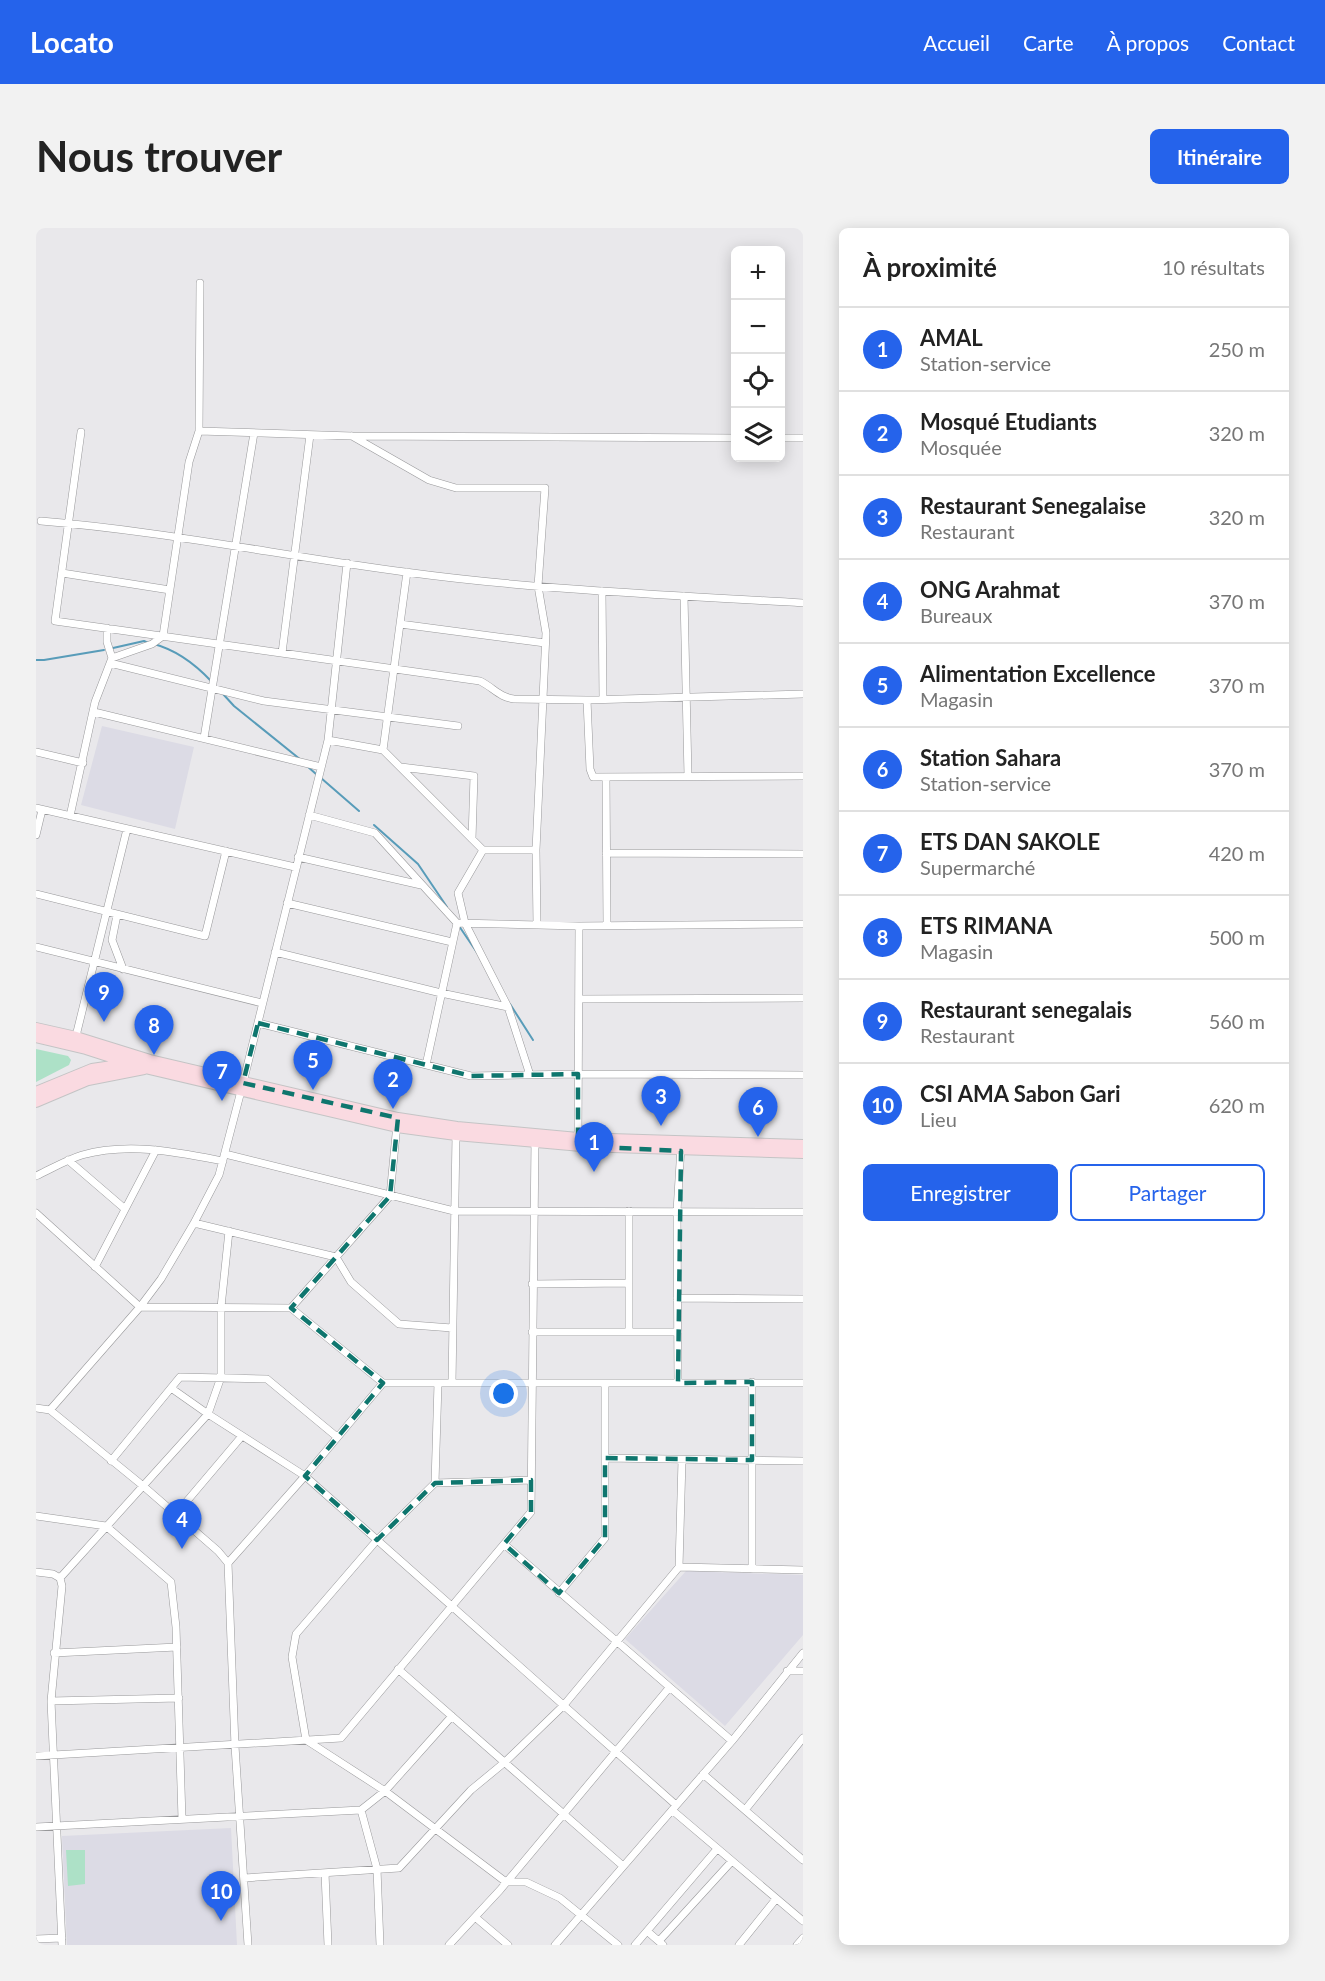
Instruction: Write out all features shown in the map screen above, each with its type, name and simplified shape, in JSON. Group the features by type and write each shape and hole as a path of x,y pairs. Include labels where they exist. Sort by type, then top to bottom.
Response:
{"main road":[{"path":"36,1028 147,1064 456,1135 766,1149 803,1153"},
{"path":"36,1037 75,1041 86,1049 130,1064"},
{"path":"86,1049 94,1074"},
{"path":"36,1092 130,1064 164,1063 242,1087"},
{"path":"36,1102 94,1074 147,1064"},
{"path":"398,1123 535,1139 578,1138 603,1143"},
{"path":"766,1149 803,1144"}],"street":[{"path":"111,661 152,644 163,636 189,462 199,431 200,283"},
{"path":"199,431 352,436 731,438"},
{"path":"81,432 55,621 480,681 503,697 587,700 803,694"},
{"path":"204,738 254,433"},
{"path":"282,652 310,435"},
{"path":"352,436 429,480 456,488 545,488 538,586 546,633 536,850 537,925"},
{"path":"785,438 803,438"},
{"path":"41,521 179,538 407,572 538,586 803,603"},
{"path":"50,1410 140,1307 161,1279 219,1175 328,740 348,563"},
{"path":"383,750 407,572"},
{"path":"62,573 170,590"},
{"path":"602,591 603,699"},
{"path":"684,596 688,776"},
{"path":"400,624 545,643"},
{"path":"70,816 95,702 111,661 107,628"},
{"path":"111,661 264,701 458,726"},
{"path":"587,700 590,769 593,777 803,776"},
{"path":"94,712 321,767"},
{"path":"328,740 383,750 483,850 536,850"},
{"path":"36,752 83,763"},
{"path":"401,767 474,776 472,839"},
{"path":"606,777 607,925"},
{"path":"36,836 39,809 295,867"},
{"path":"309,814 375,833 422,885 461,923 508,1007 530,1075"},
{"path":"75,1041 127,829"},
{"path":"426,1065 452,942 461,923 458,893 483,850"},
{"path":"36,894 205,936 226,851"},
{"path":"606,853 803,854"},
{"path":"298,857 422,885"},
{"path":"287,903 452,942"},
{"path":"117,915 111,940 123,969"},
{"path":"461,923 579,926 803,924"},
{"path":"578,1138 579,926"},
{"path":"99,937 111,940"},
{"path":"36,947 262,1003"},
{"path":"275,952 508,1007"},
{"path":"579,999 803,998"},
{"path":"258,1023 471,1076 803,1075"},
{"path":"291,1308 390,1196 398,1123"},
{"path":"452,1383 456,1135"},
{"path":"36,1756 340,1738 531,1512 531,1332 535,1139"},
{"path":"678,1383 677,1211 681,1146"},
{"path":"36,1176 68,1160 116,1148 224,1157 454,1211 803,1212"},
{"path":"96,1267 156,1150"},
{"path":"68,1160 125,1209"},
{"path":"629,1211 629,1332"},
{"path":"36,1213 140,1307 291,1308 382,1383 803,1383"},
{"path":"194,1223 336,1257 351,1281 399,1324 452,1328"},
{"path":"60,1578 208,1414 221,1377 221,1306 229,1231"},
{"path":"532,1284 629,1283"},
{"path":"677,1298 803,1299"},
{"path":"531,1332 678,1332"},
{"path":"111,1461 180,1377 267,1379 337,1437"},
{"path":"752,1382 752,1569"},
{"path":"228,1563 305,1476 382,1383"},
{"path":"435,1483 438,1383"},
{"path":"559,1593 605,1538 605,1383"},
{"path":"171,1388 305,1476 616,1751 717,1849 803,1921"},
{"path":"36,1408 50,1410 176,1514 218,1551 228,1563 235,1746 248,1945"},
{"path":"176,1514 242,1436"},
{"path":"605,1458 803,1461"},
{"path":"244,1878 399,1868 471,1790 505,1762 564,1705 679,1567 681,1460"},
{"path":"531,1480 435,1483 377,1540 296,1634 292,1657 306,1740 385,1791 506,1882 526,1882 560,1898 618,1945"},
{"path":"36,1516 106,1526 171,1582 177,1647 183,1819"},
{"path":"504,1544 732,1741"},
{"path":"679,1567 803,1570"},
{"path":"36,1572 53,1574 60,1578 62,1586 51,1701 62,1942 36,1939"},
{"path":"54,1653 177,1647"},
{"path":"555,1945 732,1741 803,1653"},
{"path":"398,1669 623,1866"},
{"path":"787,1671 803,1671"},
{"path":"449,1945 506,1882 669,1688"},
{"path":"51,1701 179,1698"},
{"path":"36,1827 362,1810 385,1791 452,1716"},
{"path":"745,1810 803,1738"},
{"path":"703,1774 803,1860"},
{"path":"362,1810 377,1869 380,1945"},
{"path":"635,1945 717,1849"},
{"path":"647,1931 661,1943 732,1861"},
{"path":"325,1873 328,1945"},
{"path":"739,1945 776,1899"},
{"path":"475,1917 508,1945"},
{"path":"797,1945 803,1938"}],"highlighted area":[{"path":"258,1023 471,1076 578,1074 578,1146 681,1151 678,1383 752,1382 752,1460 605,1458 605,1538 559,1593 504,1544 531,1512 531,1480 435,1483 377,1540 305,1476 383,1383 291,1308 390,1196 398,1118 243,1083"}],"shaded area":[{"path":"102,726 194,747 175,829 81,805"},
{"path":"686,1571 803,1575 803,1635 725,1726 625,1639"},
{"path":"231,1828 237,1945 67,1945 62,1836"}],"green space":[{"path":"36,1049 68,1056 71,1060 69,1065 36,1082"},
{"path":"66,1850 85,1850 85,1884 68,1886"}],"waterway":[{"path":"113,648 144,641 148,643"},
{"path":"154,644 185,658 211,681"},
{"path":"36,660 104,650"},
{"path":"223,694 234,706 301,760"},
{"path":"307,766 316,774"},
{"path":"321,778 359,811"},
{"path":"374,825 418,864 447,907"},
{"path":"459,926 478,954"},
{"path":"510,1004 533,1040"}],"place":[{"name":"Restaurant senegalais","path":"104,1022"},
{"name":"ETS RIMANA","path":"154,1055"},
{"name":"Alimentation Excellence","path":"313,1090"},
{"name":"ETS DAN SAKOLE","path":"222,1101"},
{"name":"Mosqué Etudiants","path":"393,1109"},
{"name":"Restaurant Senegalaise","path":"661,1126"},
{"name":"Station Sahara","path":"758,1137"},
{"name":"AMAL","path":"594,1172"},
{"name":"ONG Arahmat","path":"182,1549"},
{"name":"CSI AMA Sabon Gari","path":"221,1921"}]}
